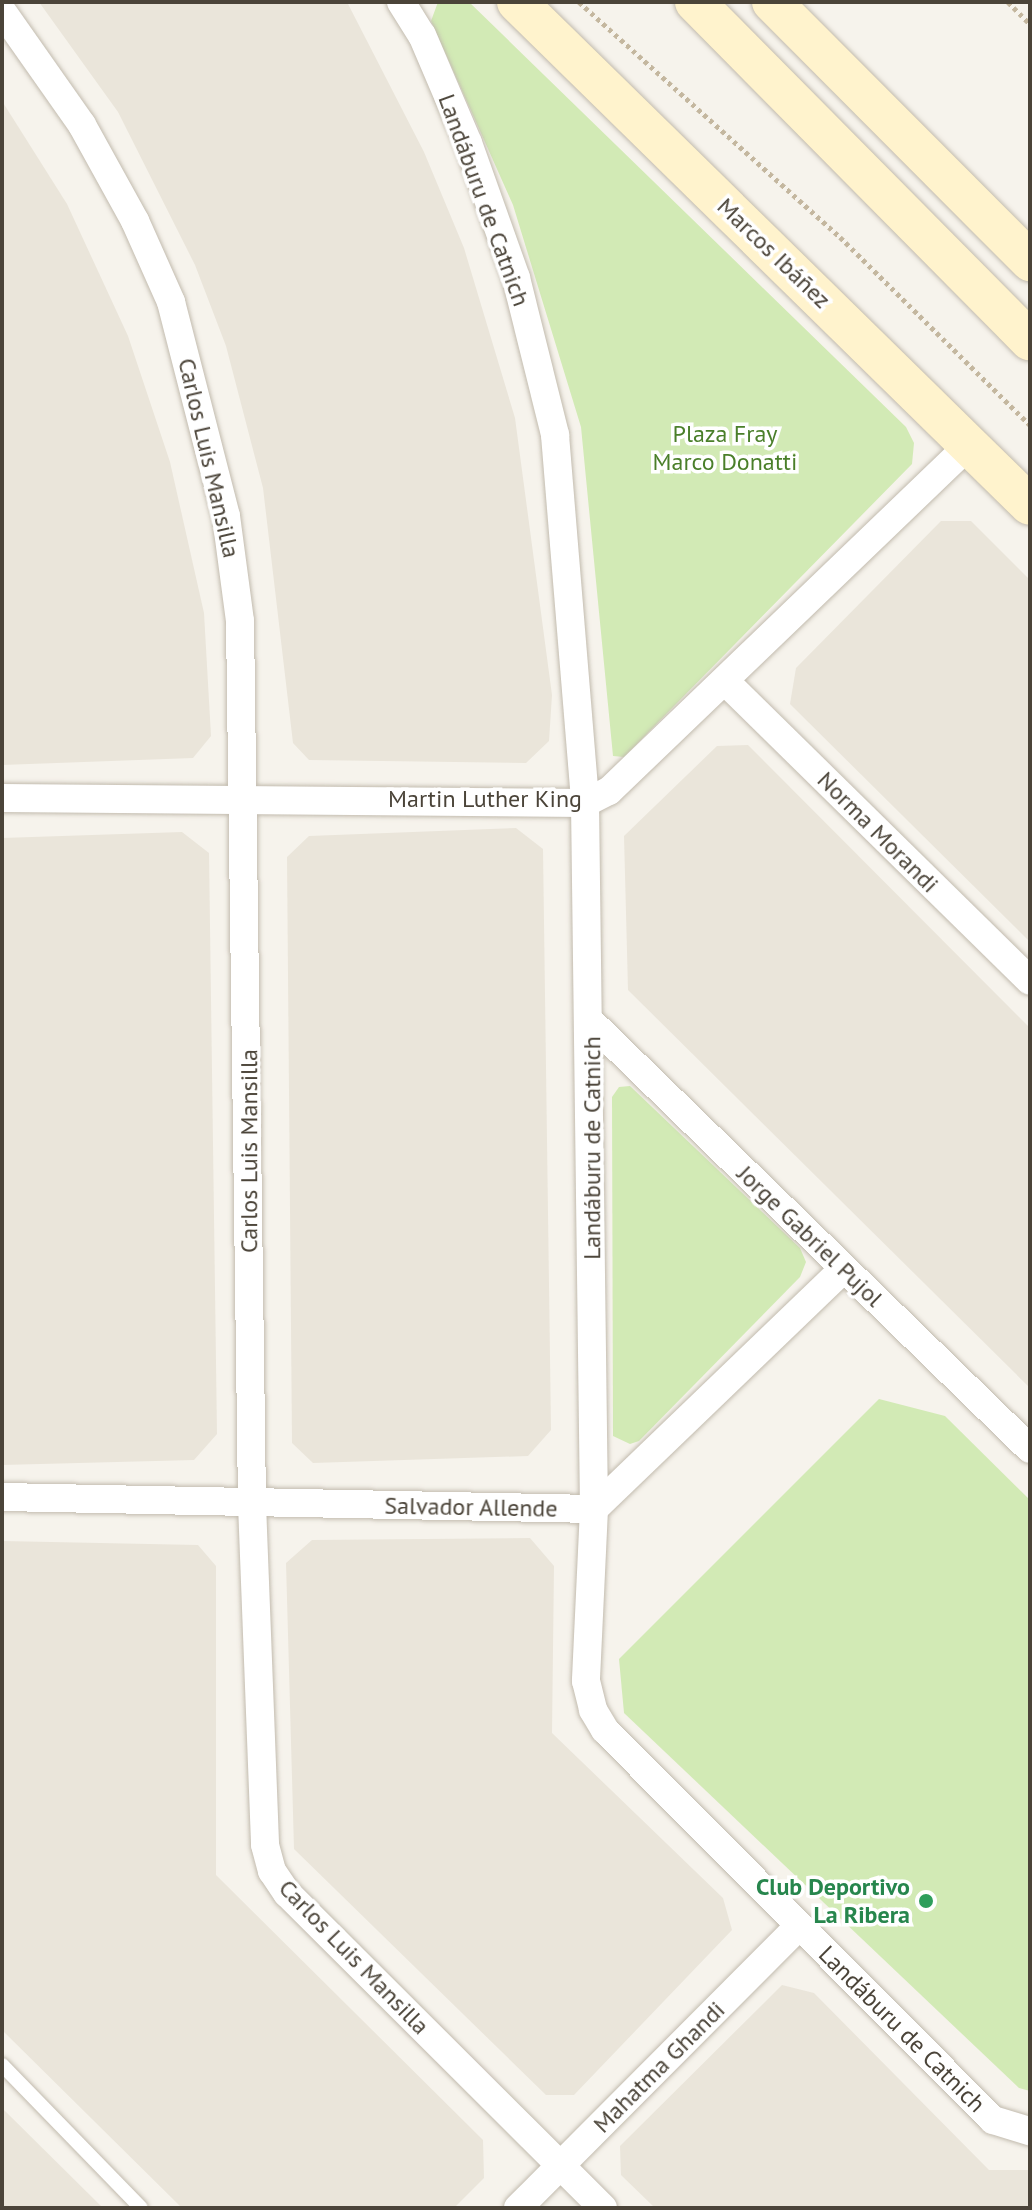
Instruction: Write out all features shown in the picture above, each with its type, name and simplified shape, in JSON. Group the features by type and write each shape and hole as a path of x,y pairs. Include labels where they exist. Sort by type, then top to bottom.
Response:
{"main road":[{"name":"Marcos Ibáñez","path":"517,2 1030,505"},
{"path":"695,2 1030,340"},
{"path":"772,2 1030,261"}],"street":[{"name":"Landáburu de Catnich","path":"401,2 422,35 468,143 511,263 555,435 585,803 591,1022 594,1509 586,1681 593,1710 605,1730 993,2120 1030,2131"},
{"name":"Carlos Luis Mansilla","path":"2,11 82,125 135,221 171,302 226,516 240,621 246,798 252,1504 265,1845 272,1871 287,1893 603,2208"},
{"name":"Martin Luther King","path":"2,798 585,803 609,791 726,682 970,444"},
{"name":"Norma Morandi","path":"726,682 1030,981"},
{"name":"Jorge Gabriel Pujol","path":"591,1022 1030,1449"},
{"path":"594,1509 843,1269"},
{"name":"Salvador Allende","path":"2,1497 594,1509"},
{"name":"Mahatma Ghandi","path":"518,2208 799,1926"}],"lane":[{"path":"2,2065 141,2208"}],"path":[{"path":"579,2 840,237 1030,425"},
{"path":"1008,2 1030,24"}],"shaded area":[{"path":"39,2 347,2 424,152 464,248 515,418 552,695 549,741 526,763 309,760 293,743 263,488 226,346 195,265 118,112"},
{"path":"2,101 67,204 128,336 170,462 204,613 211,736 193,758 2,765"},
{"path":"941,521 971,521 1030,580 1030,942 790,704 796,668"},
{"path":"748,745 1030,1028 1030,1388 628,990 624,836 717,746"},
{"path":"516,828 543,849 551,1430 528,1456 313,1463 292,1443 287,857 309,836"},
{"path":"182,832 209,853 217,1434 194,1460 2,1465 2,838"},
{"path":"530,1538 554,1566 552,1733 723,1898 732,1930 574,2095 546,2095 294,1849 286,1563 312,1540"},
{"path":"2,1541 198,1545 216,1566 216,1875 483,2140 484,2178 454,2208 182,2208 2,2030"},
{"path":"782,1985 814,1993 989,2170 1030,2170 1030,2208 655,2208 621,2175 620,2146"},
{"path":"2,2108 103,2208 2,2208"}],"green space":[{"name":"Plaza Fray Marco Donatti","path":"438,2 469,2 906,427 914,443 912,464 624,757 613,756 581,427 513,205 431,21"},
{"path":"630,1086 800,1248 806,1262 800,1277 639,1441 630,1444 613,1436 612,1097 619,1087"},
{"name":"Club Deportivo La Ribera","path":"879,1399 945,1416 1030,1500 1030,2091 1019,2088 624,1713 619,1659"}],"place":[{"name":"Club Deportivo La Ribera","path":"926,1901"}]}
